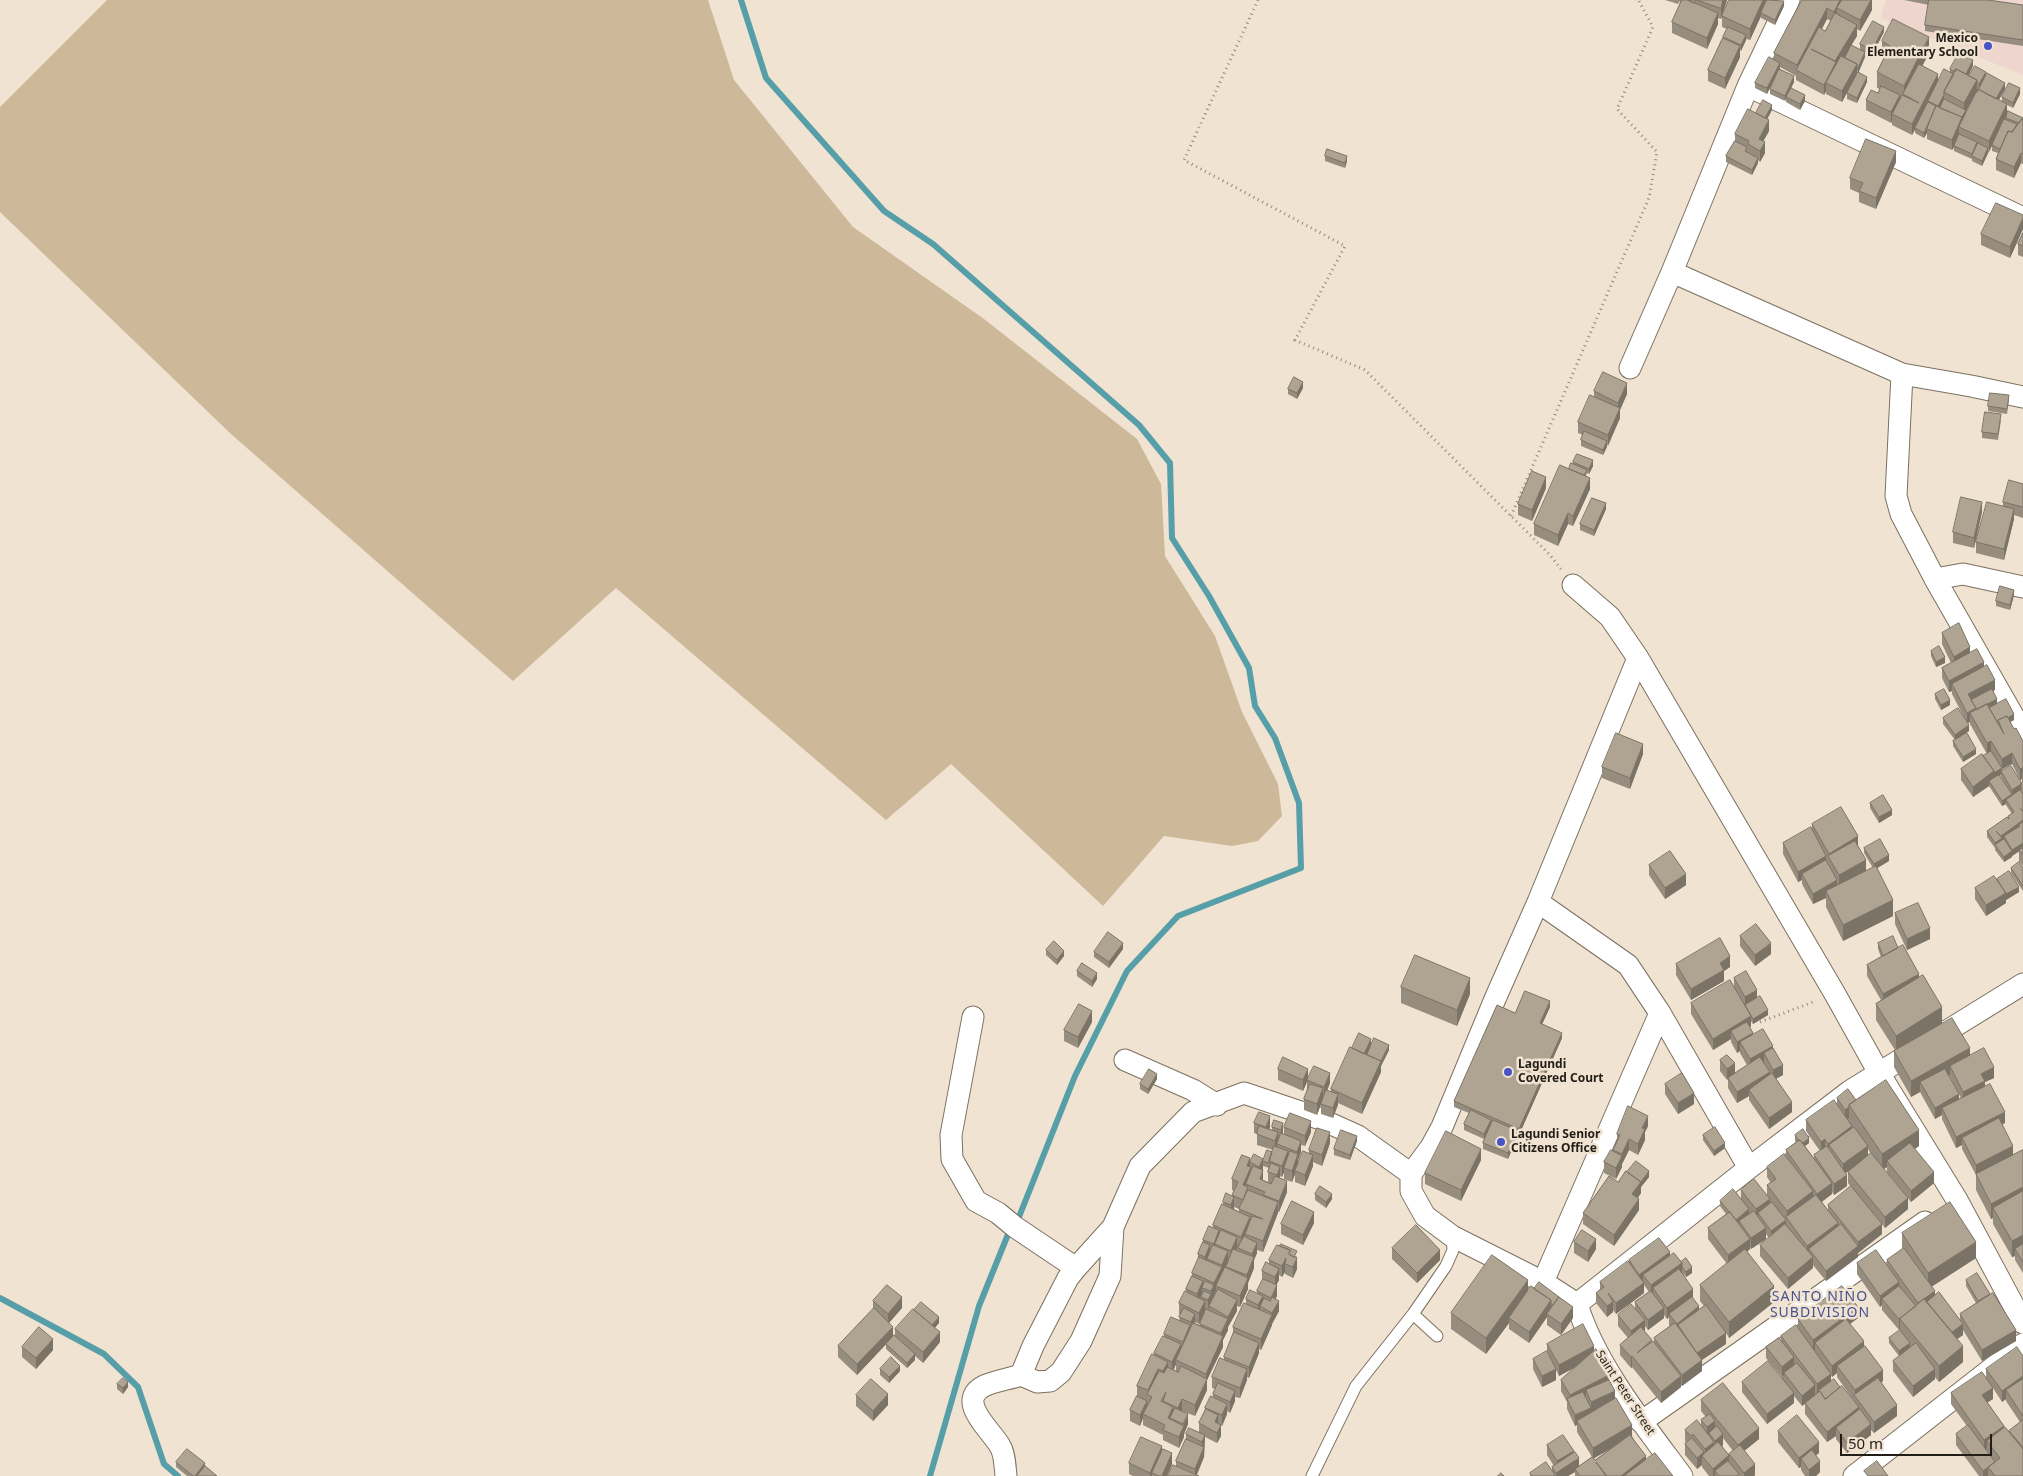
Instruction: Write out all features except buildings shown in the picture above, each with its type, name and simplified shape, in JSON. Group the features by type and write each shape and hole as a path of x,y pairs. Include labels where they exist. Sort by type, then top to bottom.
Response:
{"street":[{"path":"1630,368 1672,272 1748,86 1789,0"},
{"path":"1748,86 2023,218"},
{"path":"1672,272 1902,374 1971,386 2023,398"},
{"path":"1902,374 1896,496 1901,514 1935,579 2023,733"},
{"path":"1935,579 1963,574 2023,587"},
{"path":"1573,585 1610,617 1638,658 1835,994 1879,1073 1957,1200 2023,1323"},
{"path":"1638,658 1538,902 1495,998 1442,1127 1431,1147 1411,1174 1411,1191 1425,1216 1452,1236 1543,1282 1577,1304 1749,1168 1850,1092 2023,984"},
{"path":"1538,902 1628,964 1660,1013 1749,1168"},
{"path":"1543,1282 1660,1013"},
{"path":"973,1017 951,1135 952,1160 976,1201 998,1213 1015,1227 1076,1268"},
{"path":"1125,1060 1194,1090 1217,1104"},
{"path":"1021,1376 1033,1346 1068,1278 1113,1227 1140,1166 1193,1112 1244,1093 1318,1118 1358,1136 1411,1174"},
{"path":"1641,1422 1957,1200"},
{"path":"1006,1476 1002,1448 973,1409 972,1399 975,1393 983,1387 1021,1376 1037,1382 1050,1381 1061,1372 1080,1341 1110,1276 1113,1227"},
{"name":"Saint Peter Street","path":"1577,1304 1582,1321 1602,1361 1641,1422 1682,1476"},
{"path":"1854,1476 2023,1344"}],"lane":[{"path":"1312,1476 1356,1386 1413,1314 1446,1266 1453,1250 1452,1236"},
{"path":"1413,1314 1437,1336"}],"path":[{"path":"1258,0 1184,160 1345,246 1294,340 1365,370 1550,556 1573,585"},
{"path":"1511,516 1648,198 1657,152 1617,108 1653,27 1639,1 1635,0"},
{"path":"1760,1022 1835,994"}],"shaded area":[{"path":"107,0 708,0 734,80 853,227 984,319 1137,439 1161,484 1165,556 1215,636 1242,712 1278,784 1282,816 1258,841 1232,846 1164,836 1103,906 951,764 886,820 616,588 513,681 231,434 0,212 0,107"},
{"name":"Mexico Elementary School","path":"1886,0 2023,0 2023,75 1881,18"}],"waterway":[{"path":"741,0 766,78 884,211 933,244 1139,425 1170,463 1172,538 1209,596 1249,668 1255,706 1275,738 1299,803 1301,868 1178,916 1127,971 1075,1076 1015,1227 1011,1227 979,1306 930,1476"},
{"path":"0,1298 104,1354 138,1387 164,1464 178,1476"}],"place":[{"name":"Mexico Elementary School","path":"1988,46"},
{"name":"Lagundi Covered Court","path":"1508,1072"},
{"name":"Lagundi Senior Citizens Office","path":"1501,1142"}],"district":[{"name":"SANTO NIÑO SUBDIVISION","path":"1820,1305"}]}
